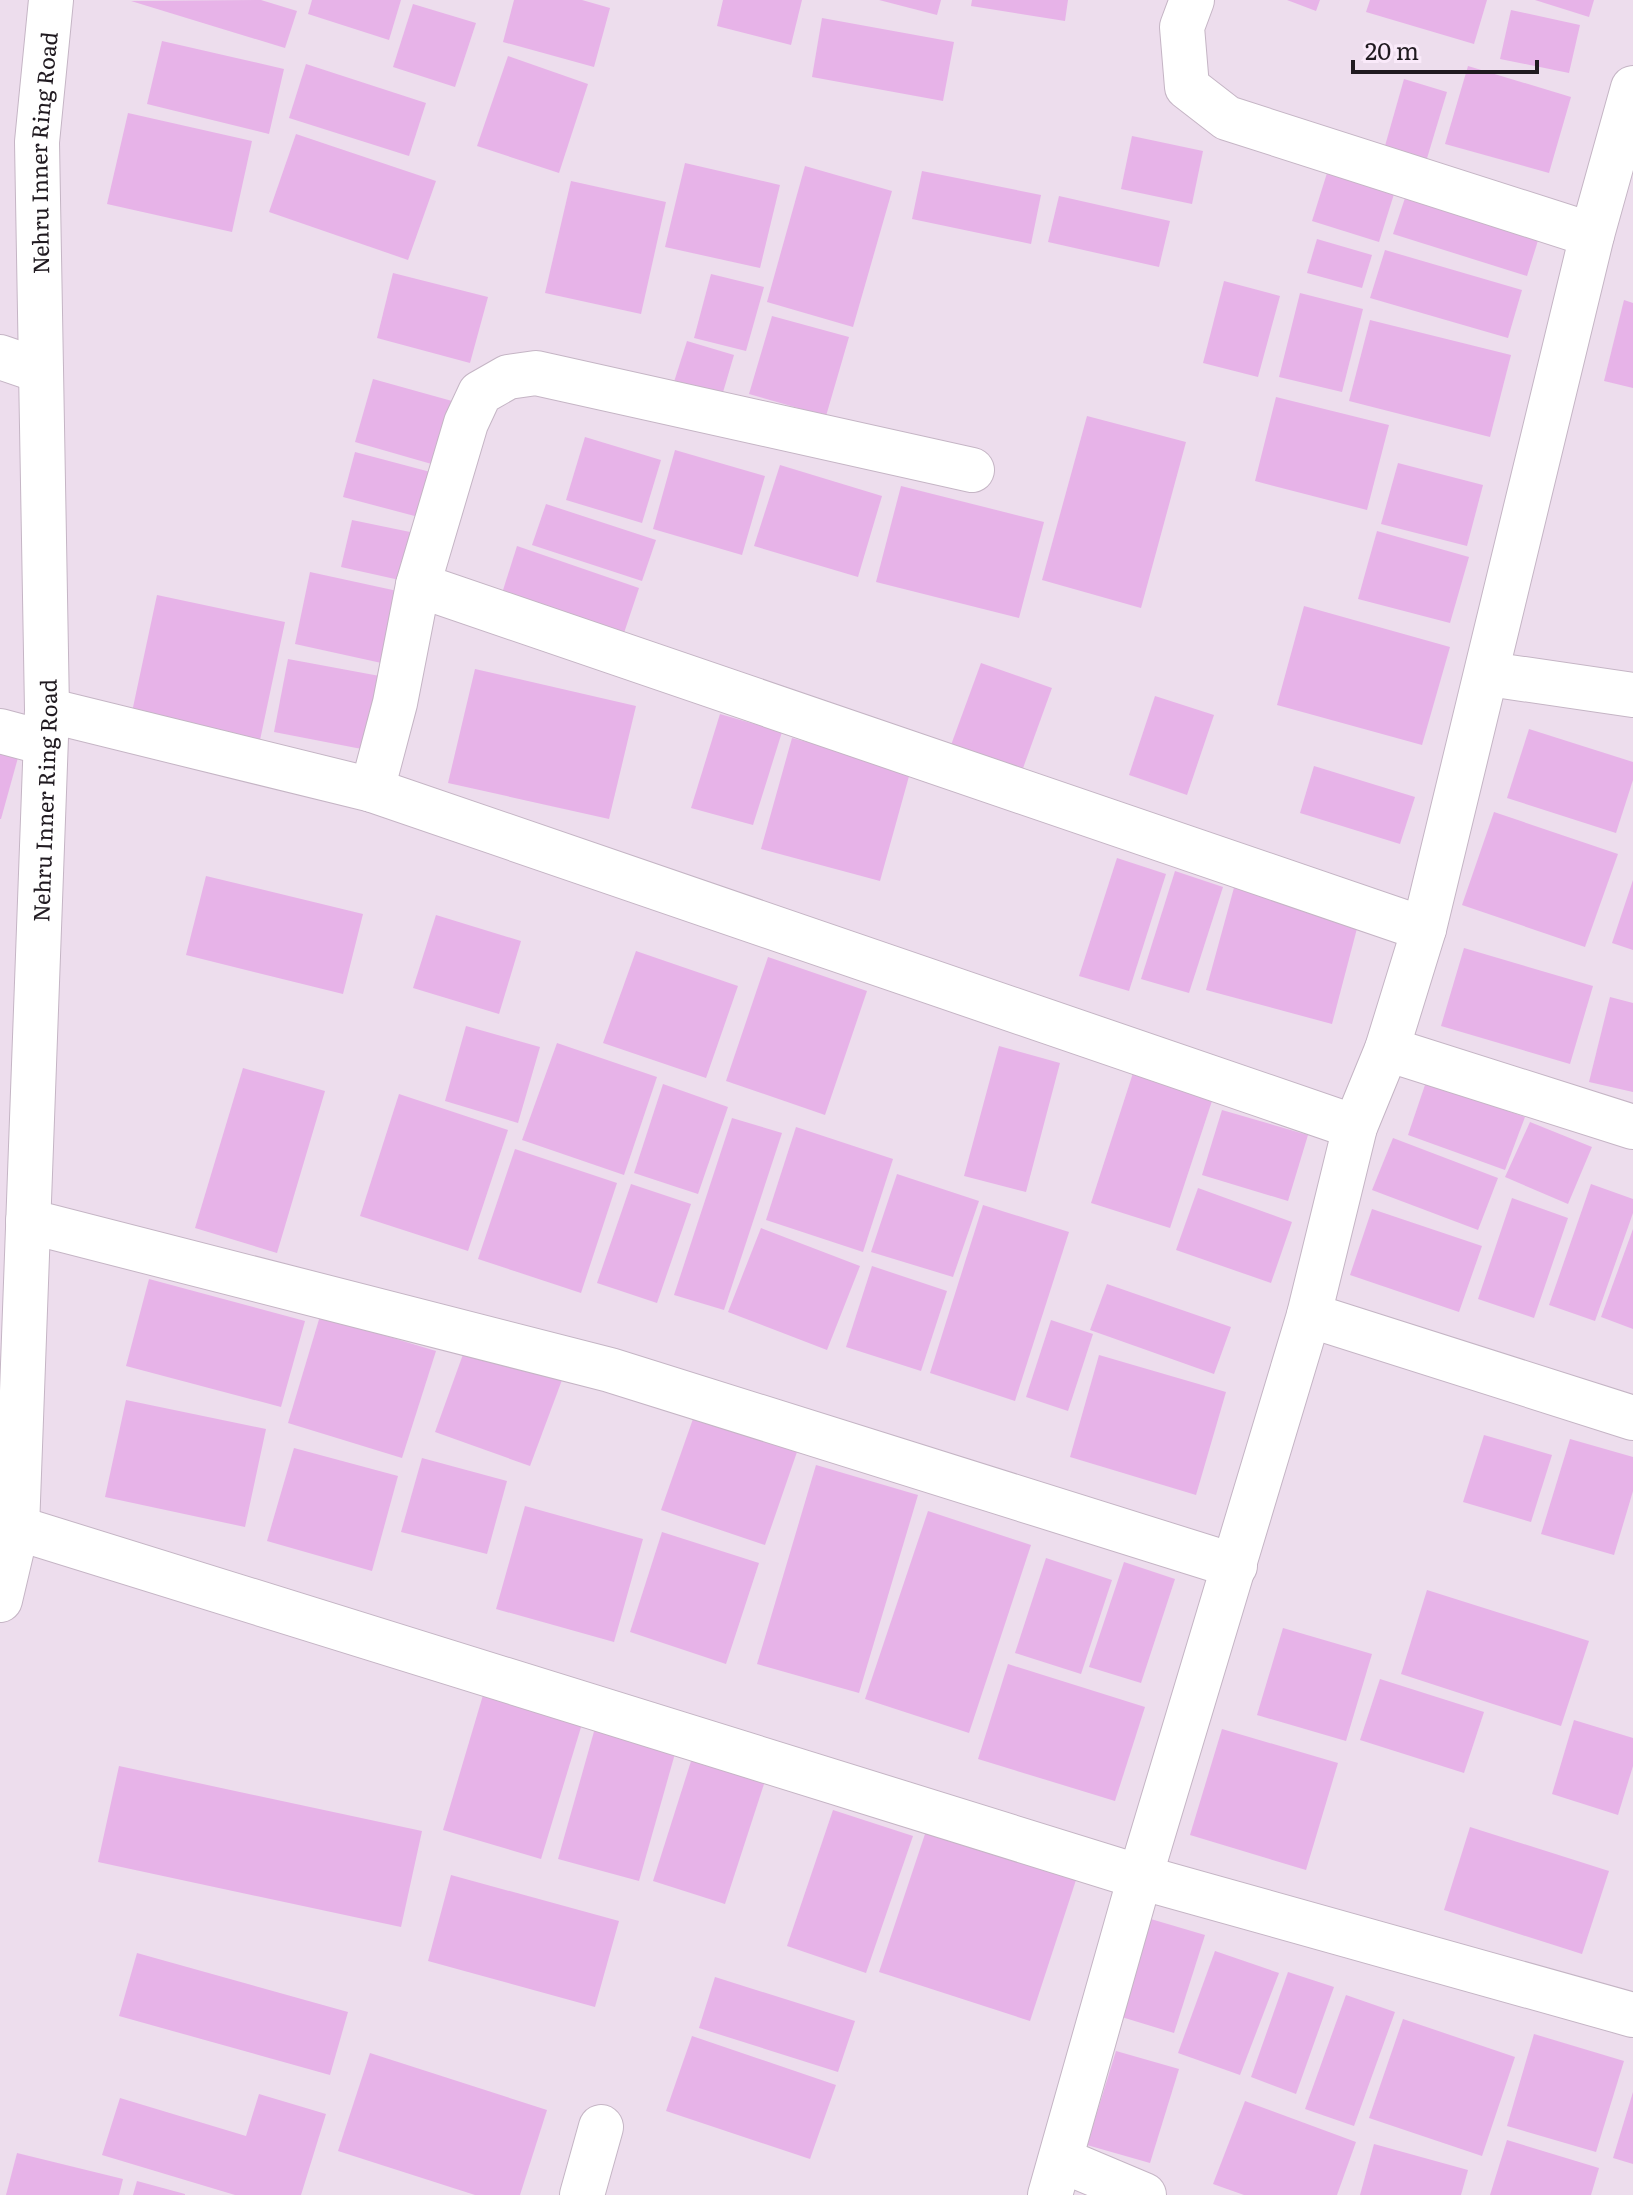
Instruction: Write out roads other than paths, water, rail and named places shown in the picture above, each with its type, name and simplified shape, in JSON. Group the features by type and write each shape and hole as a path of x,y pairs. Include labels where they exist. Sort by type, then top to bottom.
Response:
{"street":[{"name":"Nehru Inner Ring Road","path":"0,1600 17,1528 46,726 37,142 51,0"},
{"path":"1192,0 1182,27 1187,87 1227,118 1592,235"},
{"path":"1144,2195 1055,2178 1140,1877 1309,1315 1355,1127 1387,1049 1424,929 1489,674 1592,235 1633,88"},
{"path":"0,357 41,371"},
{"path":"372,790 395,703 418,585 466,423 480,393 508,377 536,373 972,470"},
{"path":"418,585 1424,929"},
{"path":"1489,674 1633,695"},
{"path":"0,731 46,726 372,790 1355,1127"},
{"path":"1387,1049 1633,1127"},
{"path":"28,1221 610,1370 1235,1566"},
{"path":"1309,1315 1633,1418"},
{"path":"17,1528 1140,1877 1633,2015"},
{"path":"582,2195 601,2127"}]}
